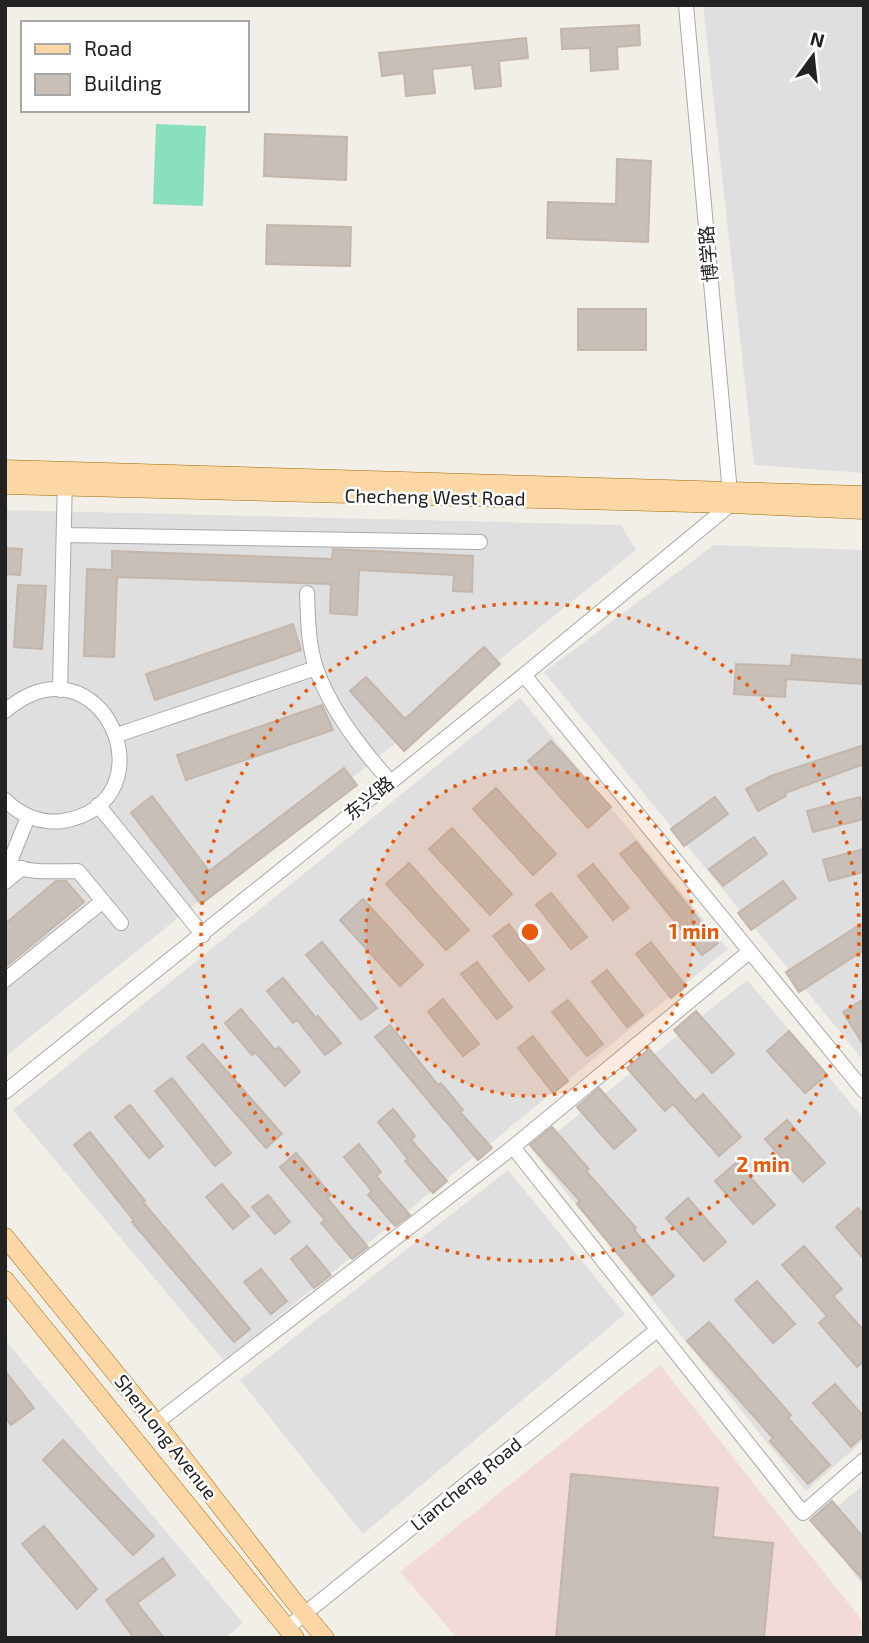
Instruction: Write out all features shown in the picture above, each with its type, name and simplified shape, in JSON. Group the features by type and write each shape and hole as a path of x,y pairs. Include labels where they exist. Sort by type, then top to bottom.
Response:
{"main road":[{"name":"Checheng West Road","path":"5,469 65,480"},
{"name":"Checheng West Road","path":"5,485 65,480 730,497 864,495"},
{"name":"Checheng West Road","path":"730,497 864,510"},
{"name":"ShenLong Avenue","path":"5,1237 325,1638"},
{"name":"ShenLong Avenue","path":"5,1280 286,1635"}],"street":[{"name":"博学路","path":"686,5 730,497"},
{"path":"60,690 65,480"},
{"name":"东兴路","path":"5,1092 524,675 730,497"},
{"path":"64,535 480,542"},
{"path":"307,593 310,641 316,668 348,730 390,780"},
{"path":"117,735 316,668"},
{"path":"524,675 864,1091"},
{"path":"5,711 19,699 39,691 60,690 89,700 111,721 117,735 120,758 116,780 108,794 86,814 58,822 28,817 5,800"},
{"path":"98,805 203,935"},
{"path":"5,882 28,817"},
{"path":"12,865 39,871 78,871 121,923"},
{"path":"5,980 103,901"},
{"path":"156,1423 513,1147 749,952"},
{"path":"513,1147 803,1513 864,1460"},
{"name":"Liancheng Road","path":"286,1635 305,1614 657,1330"}],"shaded area":[{"path":"703,5 864,5 864,473 754,465"},
{"path":"5,510 621,525 636,550 5,1057"},
{"path":"714,545 864,550 864,1061 544,672"},
{"path":"520,698 728,949 224,1361 13,1110"},
{"path":"747,980 864,1119 864,1440 806,1491 533,1151"},
{"path":"508,1170 625,1314 363,1534 240,1380"},
{"path":"5,1340 243,1623 225,1638 5,1638"},
{"path":"660,1365 864,1623 864,1631 856,1638 457,1638 400,1572"},
{"path":"864,1484 864,1587 817,1524"}],"green space":[{"path":"156,124 206,126 203,206 153,204"}],"building":[{"path":"639,25 640,45 617,47 618,69 591,71 590,48 562,49 561,29"},
{"path":"526,38 528,58 499,61 501,86 475,89 472,65 432,69 435,93 406,96 404,73 382,76 379,53"},
{"path":"265,134 347,137 346,180 264,176"},
{"path":"617,159 651,161 648,242 547,238 548,202 616,204"},
{"path":"267,225 351,227 350,266 266,264"},
{"path":"578,309 646,309 646,350 578,350"},
{"path":"5,548 22,549 20,575 5,574"},
{"path":"333,549 473,556 472,592 453,591 454,575 359,570 357,615 330,613 331,584 117,577 114,657 84,656 87,569 112,570 112,551 332,559"},
{"path":"18,585 46,586 42,649 14,647"},
{"path":"293,624 301,650 155,700 146,674"},
{"path":"484,647 500,664 404,751 350,691 366,677 405,719"},
{"path":"792,655 864,660 863,684 786,679 785,697 734,694 736,664 791,666"},
{"path":"322,705 333,730 186,780 177,755"},
{"path":"551,741 611,807 588,828 528,761"},
{"path":"864,745 864,764 785,793 786,796 758,811 746,789 771,776"},
{"path":"344,768 357,785 201,904 131,813 152,796 209,871"},
{"path":"496,788 556,854 533,875 473,809"},
{"path":"715,797 728,814 684,846 671,829"},
{"path":"860,797 864,819 813,832 807,811"},
{"path":"452,828 512,894 490,915 429,849"},
{"path":"754,837 767,854 723,886 709,869"},
{"path":"636,842 718,943 702,955 620,854"},
{"path":"864,849 864,872 829,881 823,860"},
{"path":"409,863 469,930 446,950 386,884"},
{"path":"593,864 629,908 613,920 578,876"},
{"path":"56,881 66,881 84,902 5,967 5,924"},
{"path":"783,881 796,898 751,930 738,913"},
{"path":"551,893 587,937 571,949 536,905"},
{"path":"363,899 423,965 400,986 340,920"},
{"path":"864,922 864,950 799,992 786,972"},
{"path":"509,924 544,969 529,981 493,936"},
{"path":"322,942 377,1008 361,1020 306,955"},
{"path":"651,942 686,986 671,998 636,954"},
{"path":"477,962 512,1007 497,1019 461,974"},
{"path":"607,970 643,1015 627,1027 592,982"},
{"path":"283,978 341,1043 325,1055 297,1020 293,1023 267,991"},
{"path":"443,999 479,1044 463,1056 428,1012"},
{"path":"864,999 864,1046 843,1012"},
{"path":"568,1000 603,1044 587,1056 552,1012"},
{"path":"241,1009 275,1050 279,1047 300,1072 285,1086 255,1052 252,1055 225,1023"},
{"path":"696,1011 734,1054 712,1073 674,1030"},
{"path":"390,1025 438,1085 441,1083 463,1110 460,1112 492,1148 478,1160 375,1037"},
{"path":"789,1031 827,1075 805,1093 767,1051"},
{"path":"533,1036 568,1081 553,1093 518,1048"},
{"path":"203,1044 282,1134 266,1148 187,1057"},
{"path":"649,1049 695,1101 703,1094 741,1137 719,1156 673,1104 665,1111 627,1068"},
{"path":"172,1078 231,1153 215,1166 155,1091"},
{"path":"599,1088 636,1130 614,1149 577,1107"},
{"path":"130,1105 163,1146 149,1158 115,1117"},
{"path":"393,1109 415,1136 411,1140 447,1181 433,1193 405,1161 408,1159 378,1122"},
{"path":"787,1120 825,1163 803,1182 765,1139"},
{"path":"552,1127 674,1276 652,1295 577,1204 580,1201 530,1145"},
{"path":"90,1132 145,1201 143,1202 250,1329 234,1342 132,1222 134,1221 74,1145"},
{"path":"359,1144 381,1172 376,1176 410,1215 395,1226 368,1195 372,1191 344,1157"},
{"path":"296,1153 331,1195 327,1198 368,1247 352,1259 321,1223 325,1220 280,1167"},
{"path":"737,1162 775,1205 753,1224 715,1181"},
{"path":"222,1184 249,1216 233,1229 206,1197"},
{"path":"268,1195 290,1222 275,1234 252,1207"},
{"path":"688,1198 726,1242 704,1261 666,1218"},
{"path":"858,1208 864,1215 864,1259 836,1227"},
{"path":"307,1246 331,1275 314,1288 291,1259"},
{"path":"804,1246 842,1289 833,1296 864,1331 864,1361 857,1367 819,1323 827,1316 782,1265"},
{"path":"261,1269 287,1301 271,1314 244,1282"},
{"path":"757,1281 795,1324 773,1343 735,1300"},
{"path":"709,1322 791,1415 788,1418 830,1465 808,1484 770,1441 773,1438 687,1341"},
{"path":"5,1371 34,1408 11,1425 5,1418"},
{"path":"835,1384 864,1417 864,1435 851,1447 813,1403"},
{"path":"63,1440 154,1536 133,1555 43,1460"},
{"path":"571,1474 718,1488 713,1537 773,1543 764,1638 556,1638"},
{"path":"832,1501 864,1538 864,1581 810,1520"},
{"path":"44,1526 97,1589 77,1609 22,1544"},
{"path":"163,1558 175,1575 137,1603 164,1638 134,1638 106,1600"}]}
